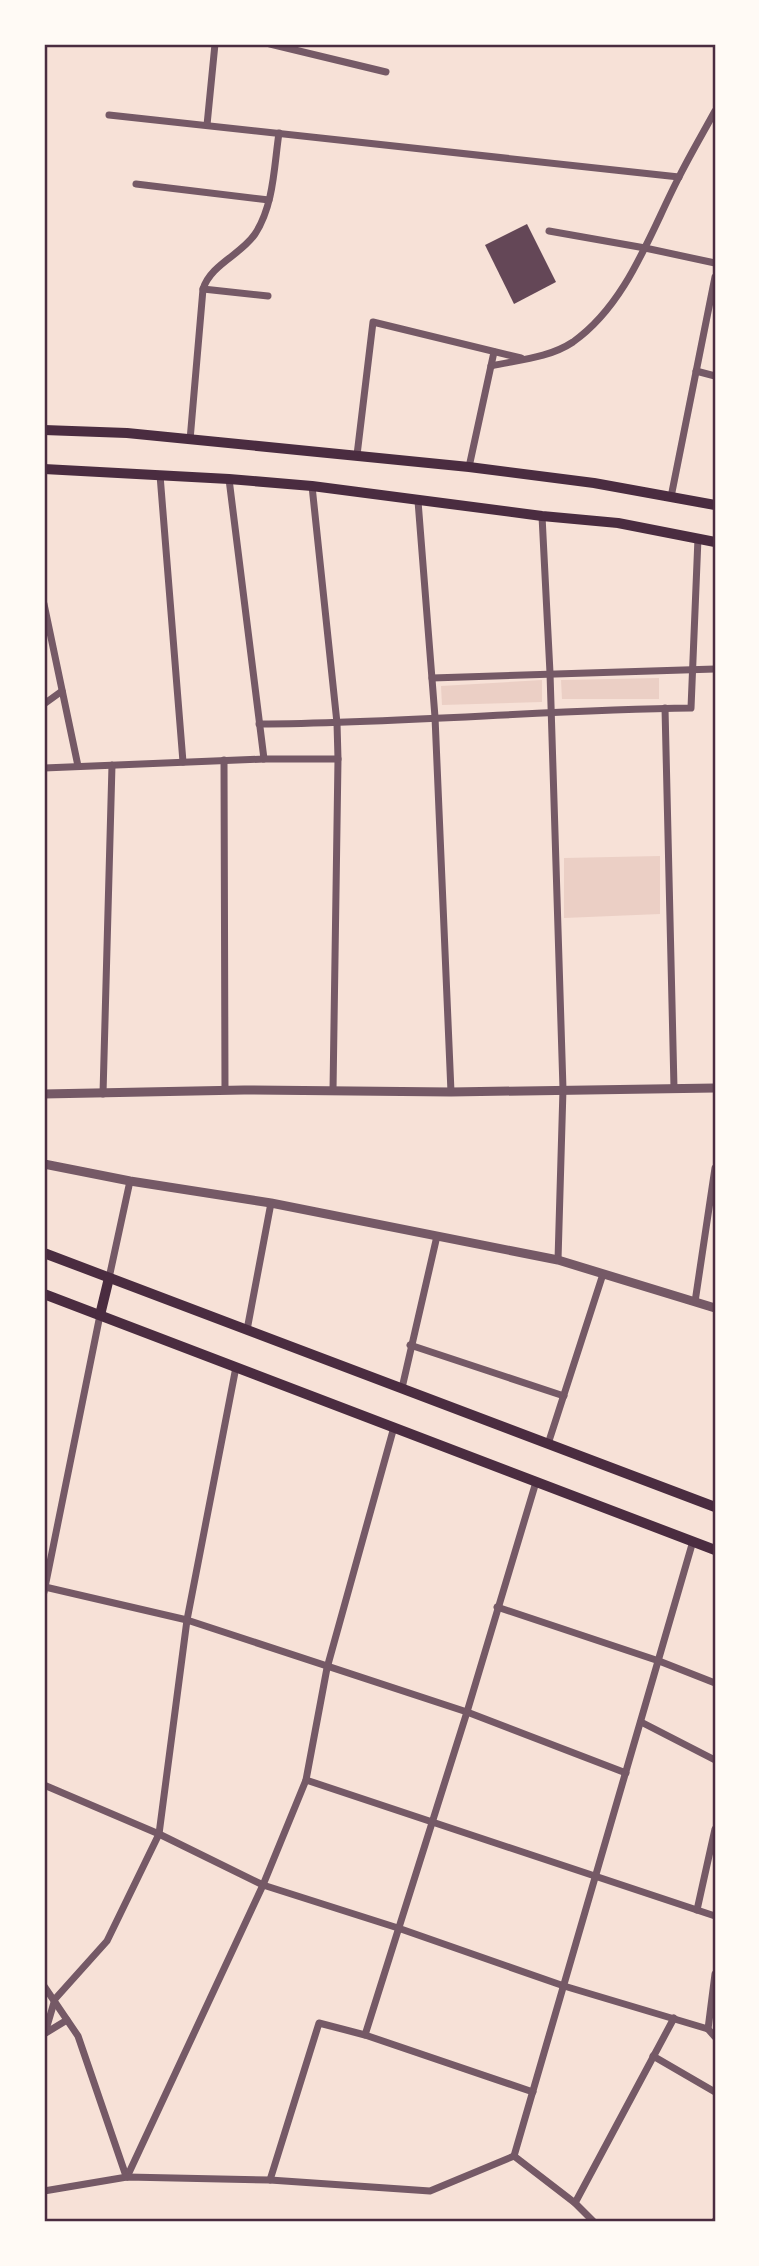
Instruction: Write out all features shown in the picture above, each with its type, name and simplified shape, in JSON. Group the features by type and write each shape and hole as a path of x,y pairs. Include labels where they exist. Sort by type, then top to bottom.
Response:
{"main road":[{"path":"44,430 127,433 469,467 594,483 715,505"},
{"path":"44,469 312,486 542,516 618,523 715,542"},
{"path":"44,1253 715,1507"},
{"path":"100,1315 109,1278"},
{"path":"44,1294 715,1550"}],"street":[{"path":"207,125 215,44"},
{"path":"270,44 386,72"},
{"path":"491,366 559,349 583,333 617,294 645,248 715,111"},
{"path":"109,115 679,177"},
{"path":"190,440 206,278 254,235 263,219 269,200 279,133"},
{"path":"136,184 269,200"},
{"path":"549,231 715,264"},
{"path":"671,497 715,277"},
{"path":"203,289 268,296"},
{"path":"356,455 373,322 525,359"},
{"path":"469,467 494,352"},
{"path":"696,371 715,376"},
{"path":"160,475 183,762"},
{"path":"229,479 264,759"},
{"path":"312,486 337,723 333,1091"},
{"path":"418,500 435,717 451,1091"},
{"path":"542,516 564,1089 558,1260"},
{"path":"259,724 691,708 698,538"},
{"path":"44,604 78,766"},
{"path":"432,678 715,669"},
{"path":"44,704 62,691"},
{"path":"665,708 674,1088"},
{"path":"44,768 224,760 338,759"},
{"path":"224,760 225,1090"},
{"path":"103,1094 112,765"},
{"path":"44,1094 225,1090 715,1088"},
{"path":"44,1164 130,1181 271,1203 558,1260 715,1308"},
{"path":"695,1302 715,1168"},
{"path":"109,1278 130,1181"},
{"path":"247,1330 271,1203"},
{"path":"402,1388 437,1236"},
{"path":"548,1444 603,1274"},
{"path":"100,1315 44,1590 187,1620 467,1712 626,1773"},
{"path":"410,1345 564,1396"},
{"path":"44,2034 55,1999 107,1941 159,1834 187,1620 236,1367"},
{"path":"127,2177 263,1885 306,1780 327,1668 394,1427"},
{"path":"365,2035 536,1482"},
{"path":"514,2156 693,1541"},
{"path":"497,1607 659,1661 715,1683"},
{"path":"641,1721 715,1760"},
{"path":"306,1780 715,1916"},
{"path":"44,1785 159,1834 263,1885 398,1928 564,1986 708,2029 715,2037"},
{"path":"696,1910 715,1829"},
{"path":"708,2029 715,1974"},
{"path":"44,1986 78,2036 127,2177"},
{"path":"575,2203 674,2018"},
{"path":"44,2034 67,2020"},
{"path":"270,2180 319,2023 365,2035 533,2092"},
{"path":"653,2056 715,2092"},
{"path":"44,2191 127,2177 270,2180 430,2191 514,2156"},
{"path":"514,2156 575,2203 594,2222"}],"shaded area":[{"path":"659,678 659,699 562,699 561,680"},
{"path":"542,680 542,702 442,705 441,686"},
{"path":"660,856 660,914 564,918 564,858"}],"building":[{"path":"527,224 556,282 514,304 485,245"}]}
